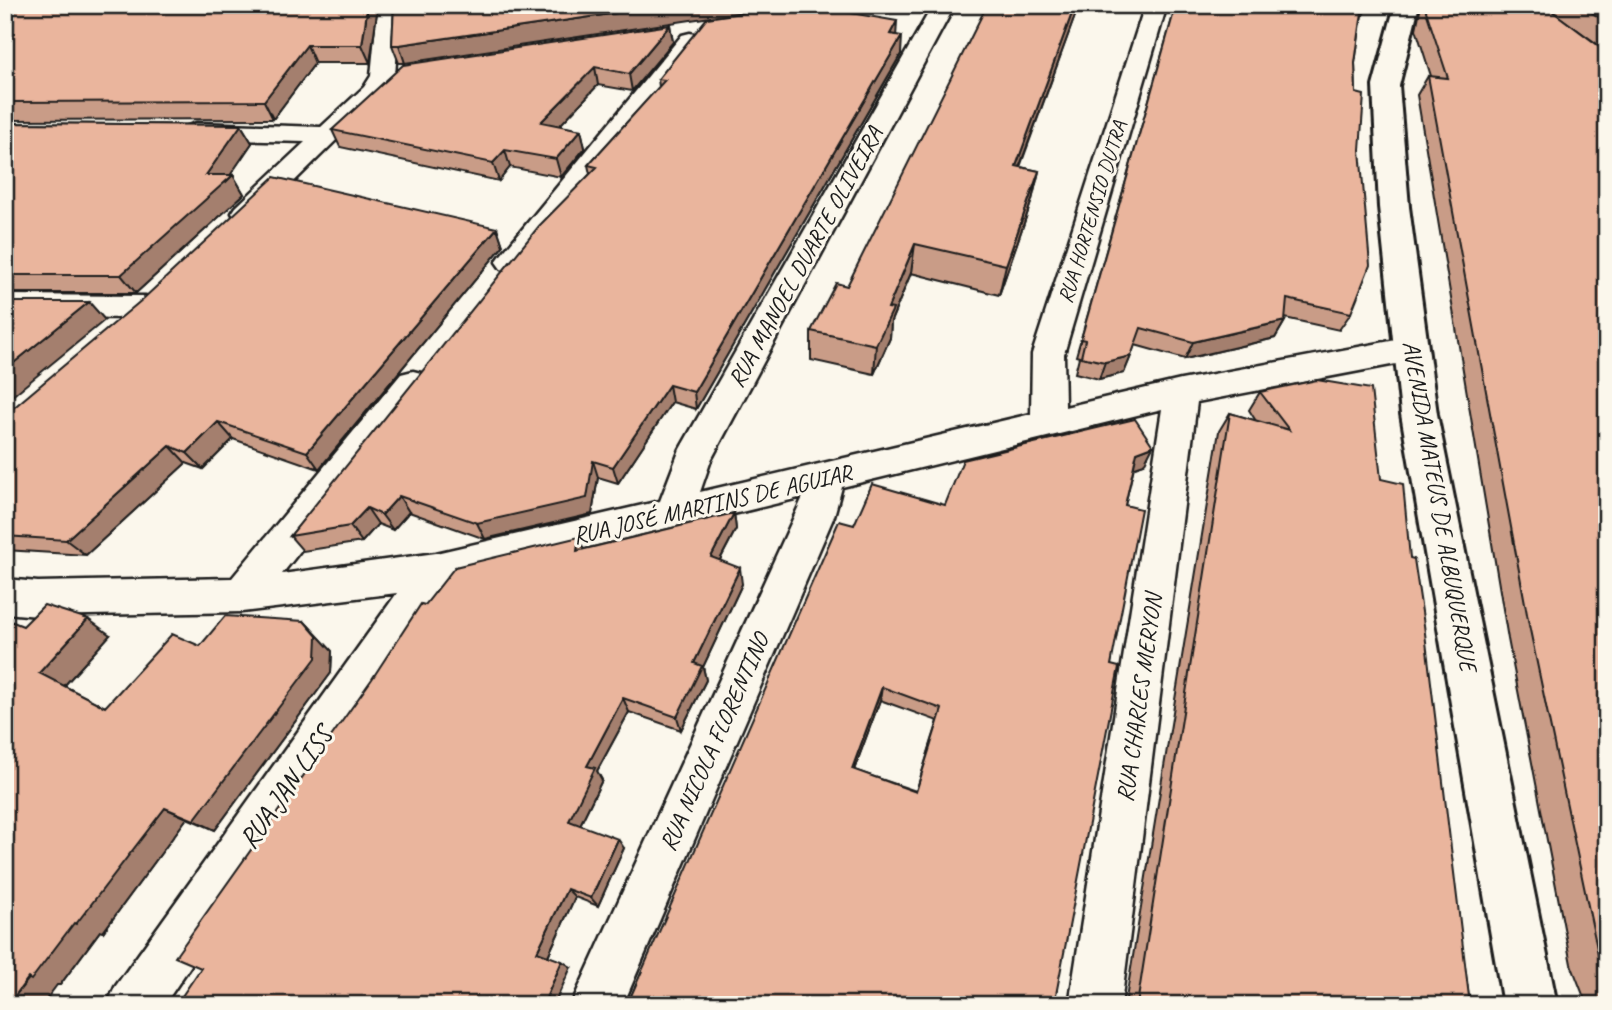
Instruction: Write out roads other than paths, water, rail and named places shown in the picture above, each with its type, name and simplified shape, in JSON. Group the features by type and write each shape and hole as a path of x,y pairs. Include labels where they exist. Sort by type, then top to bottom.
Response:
{"street":[{"path":"226,231 394,74 389,5"},
{"path":"752,19 848,5"},
{"name":"RUA MANOEL DUARTE OLIVEIRA","path":"675,512 693,459 944,5"},
{"name":"RUA HORTENSIO DUTRA","path":"1049,422 1046,379 1048,354 1156,5"},
{"name":"AVENIDA MATEUS DE ALBUQUERQUE","path":"1407,5 1386,86 1394,207 1419,414 1530,1005"},
{"path":"493,285 695,28"},
{"path":"167,131 328,135"},
{"path":"5,306 156,297 111,337"},
{"name":"RUA JOSÉ MARTINS DE AGUIAR","path":"22,598 242,595 342,585 436,570 675,512 827,479 1049,422 1181,392 1412,349"},
{"path":"242,595 432,359"},
{"name":"RUA CHARLES MERYON","path":"1095,1005 1181,392"},
{"name":"RUA NICOLA FLORENTINO","path":"597,1005 809,529 827,479"},
{"name":"RUA JAN LISS","path":"133,1005 436,570"},
{"path":"5,632 22,598"}]}
